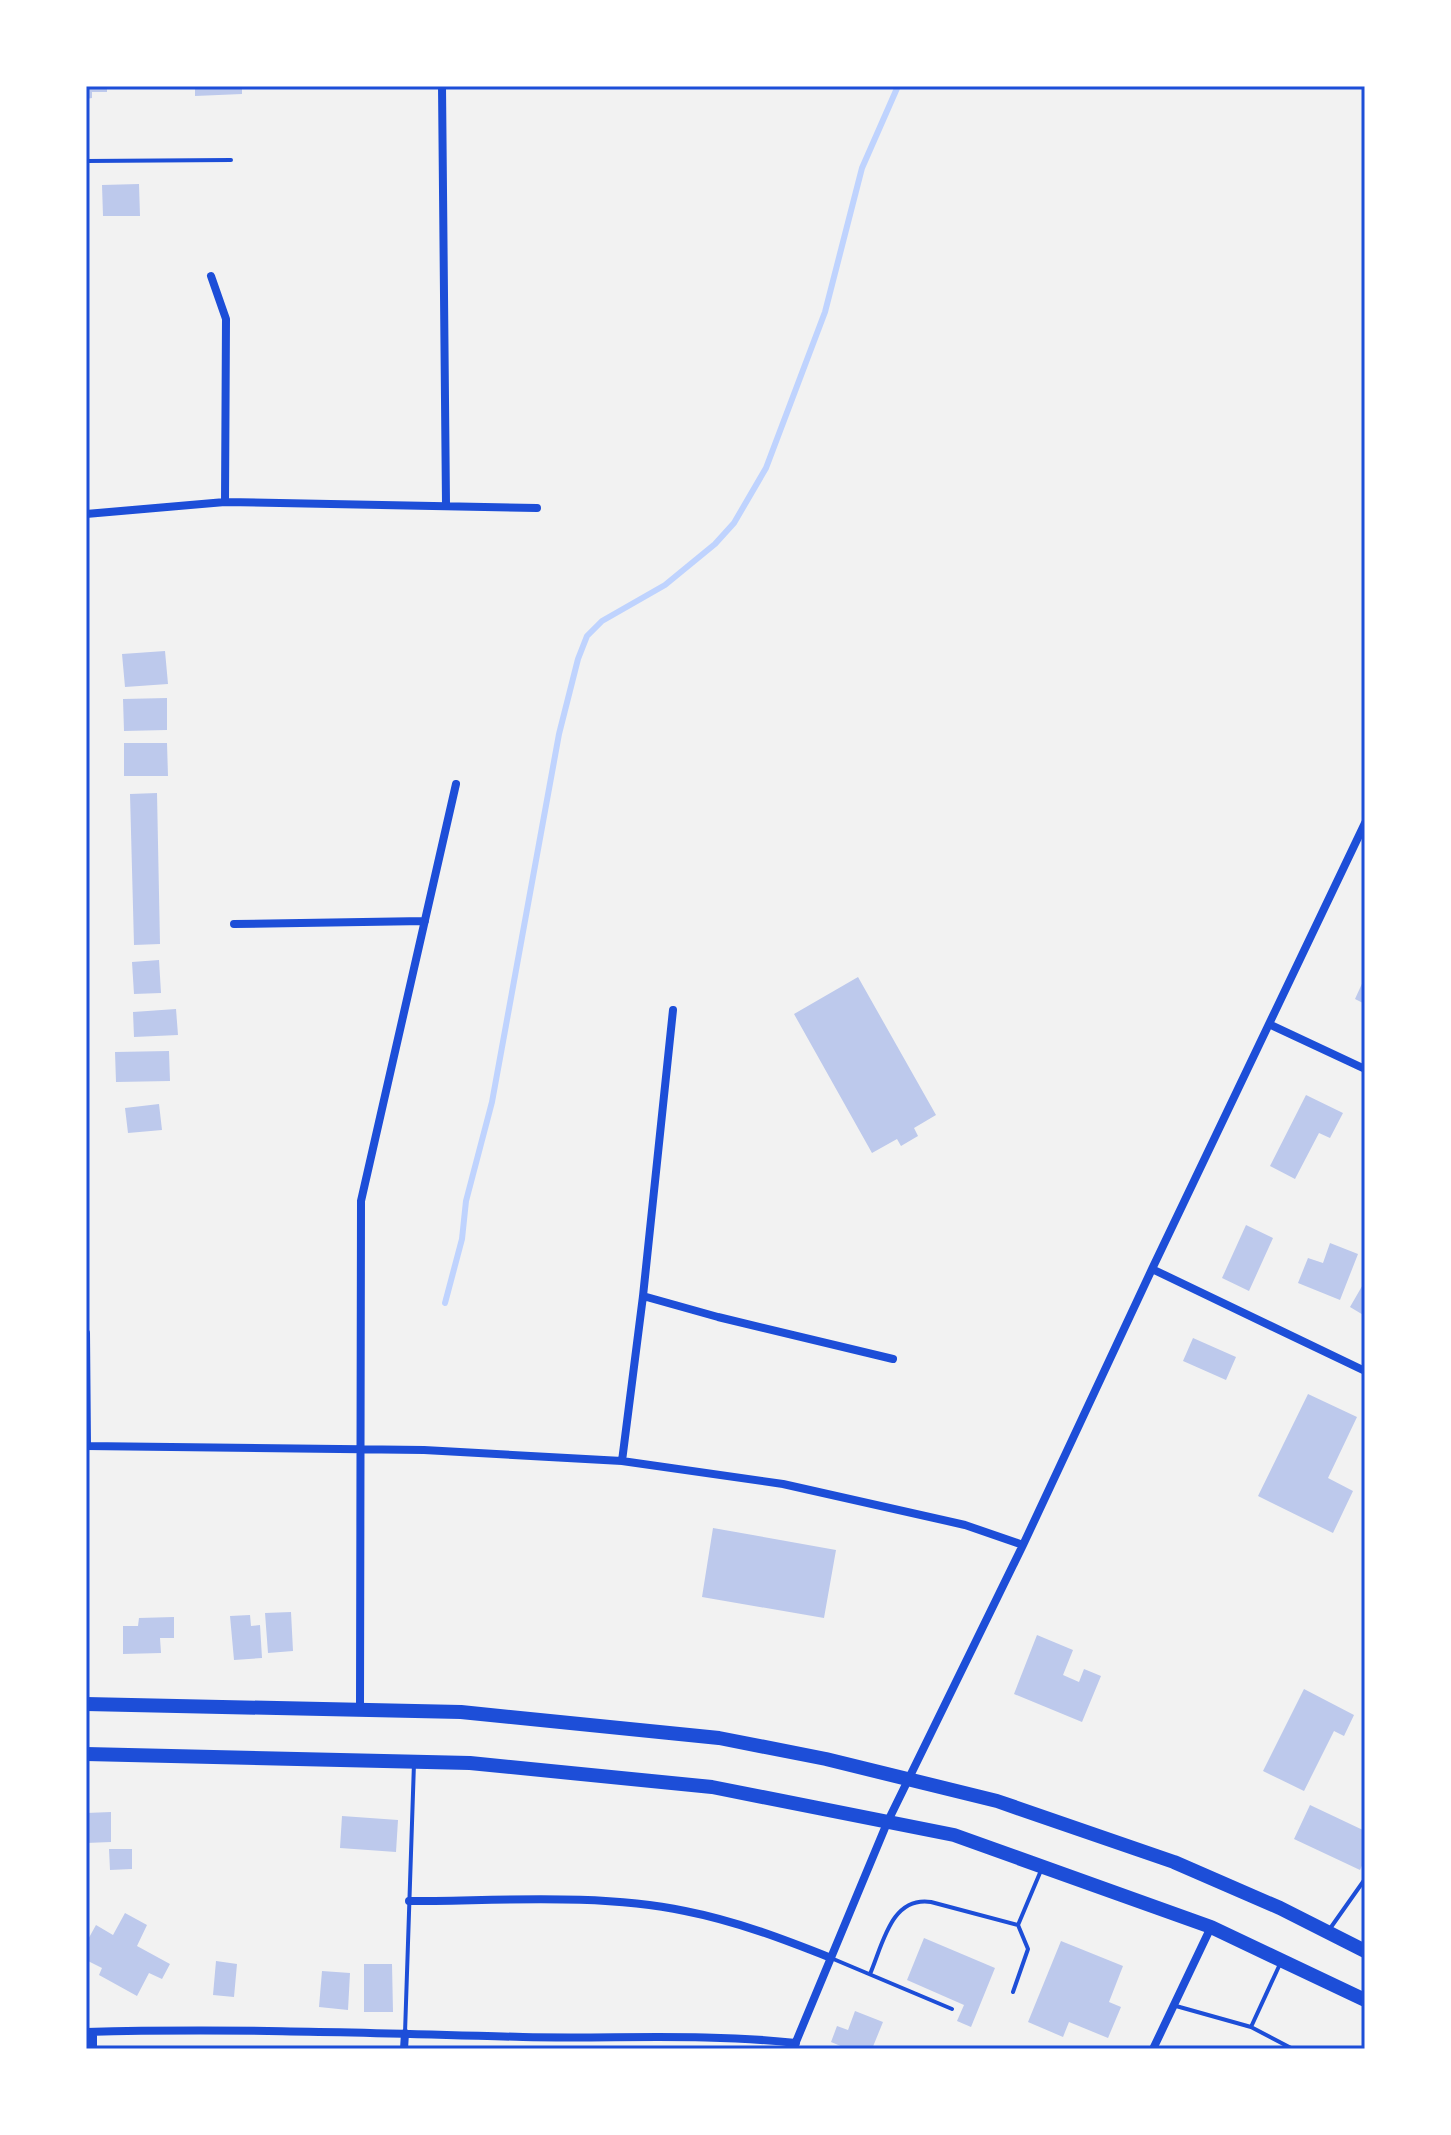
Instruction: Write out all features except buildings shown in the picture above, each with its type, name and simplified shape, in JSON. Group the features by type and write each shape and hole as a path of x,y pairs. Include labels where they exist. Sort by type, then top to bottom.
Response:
{"highway":[{"path":"86,1704 461,1712 719,1738 826,1759 997,1801 1174,1862 1280,1908 1365,1951"},
{"path":"86,1754 470,1763 712,1787 954,1835 1211,1927 1365,2000"}],"street":[{"path":"442,86 446,504"},
{"path":"211,276 226,319 225,502"},
{"path":"86,514 225,502 537,508"},
{"path":"360,1710 361,1201 456,784"},
{"path":"93,2049 89,2032 205,2029 527,2037 634,2035 739,2038 794,2046 887,1823 1023,1545 1365,823"},
{"path":"234,924 425,921"},
{"path":"622,1461 673,1010"},
{"path":"1269,1024 1365,1069"},
{"path":"1152,1269 1365,1371"},
{"path":"643,1296 893,1359"},
{"path":"86,1333 86,1446 362,1448 622,1461 783,1484 965,1525 1023,1545"},
{"path":"409,1901 616,1901 683,1910 751,1927 831,1958"},
{"path":"1153,2049 1211,1927"},
{"path":"404,2049 405,2033"}],"lane":[{"path":"86,161 231,160"},
{"path":"86,1446 86,1465"},
{"path":"405,2033 414,1761"},
{"path":"1013,1992 1028,1949 1018,1925 1042,1867"},
{"path":"1328,1932 1365,1879"},
{"path":"870,1974 901,1907 916,1900 1018,1925"},
{"path":"831,1958 952,2009"},
{"path":"1251,2027 1282,1961"},
{"path":"1174,2005 1251,2027 1293,2049"}],"waterway":[{"path":"445,1303 462,1239 466,1201 492,1102 559,734 578,659 587,636 602,621 665,585 715,544 734,523 766,468 825,312 862,168 898,86"}]}
